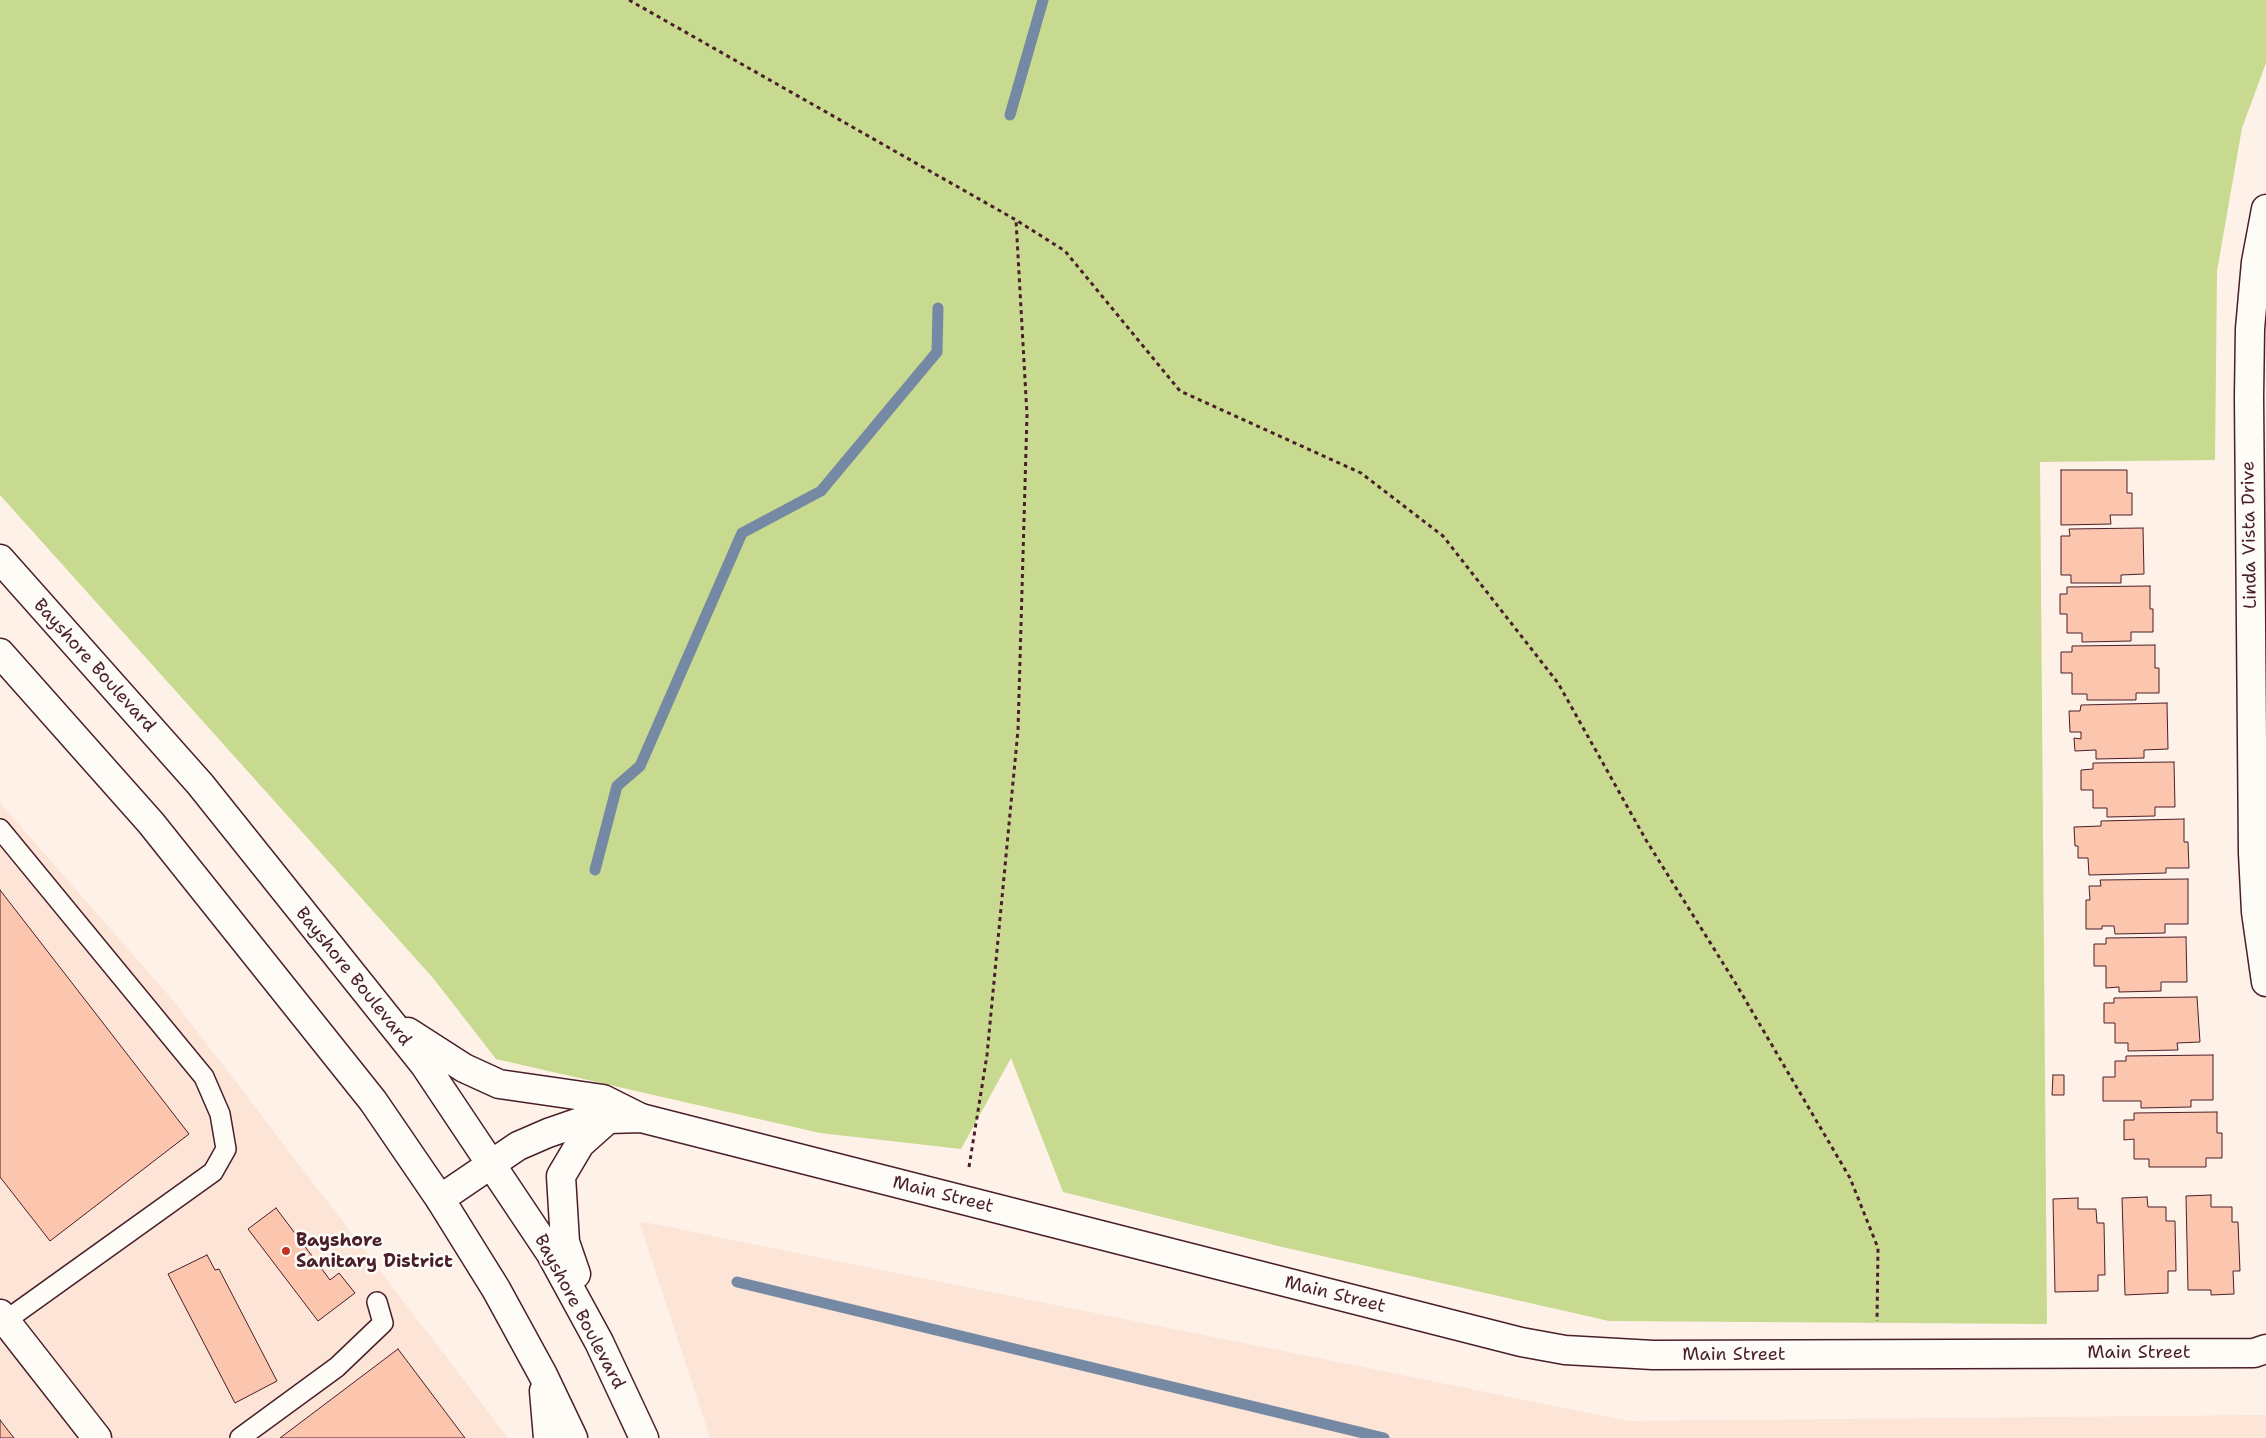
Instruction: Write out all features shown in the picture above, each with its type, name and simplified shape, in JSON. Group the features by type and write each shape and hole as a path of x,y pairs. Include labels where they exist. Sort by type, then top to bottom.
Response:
{"street":[{"name":"Linda Vista Drive","path":"2266,209 2256,262 2250,329 2249,397 2253,853 2256,912 2266,982"},
{"name":"Bayshore Boulevard","path":"0,559 200,784 424,1064 492,1163 551,1254 599,1342 644,1438"},
{"path":"0,653 151,823 373,1101 440,1199 496,1288 543,1375 573,1438"},
{"path":"385,1017 464,1068 499,1084 603,1099 641,1118"},
{"name":"Main Street","path":"440,1199 518,1146 548,1133 577,1123 608,1119 641,1118 1520,1342 1565,1350 1653,1355 2254,1353 2266,1349"},
{"path":"599,1342 565,1242 561,1176 580,1144 608,1119"},
{"path":"3,1317 97,1438"},
{"path":"543,1375 548,1438"}],"lane":[{"path":"0,829 204,1077 220,1114 226,1149 213,1172 3,1317"},
{"path":"240,1438 337,1367 383,1323 377,1302"}],"path":[{"path":"629,0 1016,220 1066,251 1180,391 1362,473 1443,536 1558,683 1646,840 1736,984 1850,1178 1878,1248 1876,1354"},
{"path":"959,1199 970,1163 987,1055 1018,730 1028,415 1016,220"}],"shaded area":[{"path":"0,803 177,1005 508,1438 0,1438"},
{"path":"639,1221 1629,1421 2266,1415 2266,1438 710,1438"}],"green space":[{"path":"0,0 2266,0 2266,63 2242,128 2217,271 2215,460 2040,462 2047,1324 1609,1321 1278,1246 1063,1192 1011,1058 961,1149 820,1133 496,1059 433,978 0,495"}],"building":[{"path":"2061,470 2127,470 2127,493 2132,493 2132,515 2110,515 2111,524 2061,525"},
{"path":"2143,528 2144,574 2121,575 2121,583 2071,583 2071,575 2061,575 2061,536 2070,536 2069,529"},
{"path":"2150,586 2153,632 2131,632 2131,641 2082,642 2082,633 2067,633 2067,614 2060,614 2060,594 2067,594 2067,587"},
{"path":"2155,645 2155,668 2159,668 2159,693 2136,693 2136,700 2087,700 2087,694 2072,694 2072,673 2061,673 2061,652 2072,652 2072,646"},
{"path":"2167,703 2168,749 2144,750 2144,758 2096,759 2096,750 2075,751 2074,738 2081,739 2081,732 2070,732 2069,711 2080,711 2081,705"},
{"path":"2174,762 2175,807 2155,807 2155,816 2107,817 2107,808 2093,808 2093,790 2081,790 2081,770 2093,769 2093,763"},
{"path":"2184,819 2184,842 2188,842 2189,868 2166,868 2166,873 2089,875 2088,858 2078,858 2078,846 2075,846 2074,827 2101,826 2101,821"},
{"path":"2188,879 2188,924 2165,924 2165,933 2115,934 2114,926 2102,926 2102,929 2086,929 2086,900 2090,900 2089,886 2101,886 2100,880"},
{"path":"0,890 189,1134 50,1241 0,1177"},
{"path":"2186,937 2187,982 2161,982 2161,991 2119,992 2119,987 2106,988 2106,966 2094,966 2094,944 2106,944 2106,938"},
{"path":"2197,997 2200,1042 2177,1043 2178,1050 2128,1051 2128,1043 2115,1043 2115,1023 2104,1023 2104,1003 2114,1003 2114,998"},
{"path":"2213,1055 2213,1100 2191,1100 2191,1107 2141,1108 2141,1101 2103,1101 2103,1077 2115,1077 2115,1061 2126,1061 2126,1056"},
{"path":"2053,1075 2064,1075 2064,1095 2052,1095"},
{"path":"2217,1112 2217,1133 2222,1133 2222,1158 2206,1158 2206,1167 2149,1167 2149,1159 2134,1159 2134,1139 2124,1140 2124,1120 2134,1120 2134,1113"},
{"path":"2211,1195 2211,1207 2232,1207 2232,1222 2238,1222 2240,1271 2233,1271 2234,1294 2211,1295 2211,1290 2188,1290 2186,1196"},
{"path":"2147,1197 2148,1207 2166,1207 2166,1221 2175,1221 2176,1271 2168,1271 2168,1293 2125,1295 2122,1198"},
{"path":"2078,1198 2078,1209 2096,1209 2097,1223 2104,1223 2105,1275 2098,1275 2098,1291 2055,1292 2053,1199"},
{"name":"Bayshore Sanitary District","path":"276,1208 330,1280 339,1273 355,1293 318,1321 248,1229"},
{"path":"207,1255 215,1270 219,1269 277,1381 235,1403 168,1274"},
{"path":"398,1349 465,1438 280,1438"},
{"path":"0,1420 14,1438 0,1438"}],"waterway":[{"path":"1010,115 1043,0"},
{"path":"595,870 617,786 640,766 742,533 821,491 937,352 938,308"},
{"path":"737,1282 1384,1438"}],"place":[{"name":"Bayshore Sanitary District","path":"286,1251"}]}
